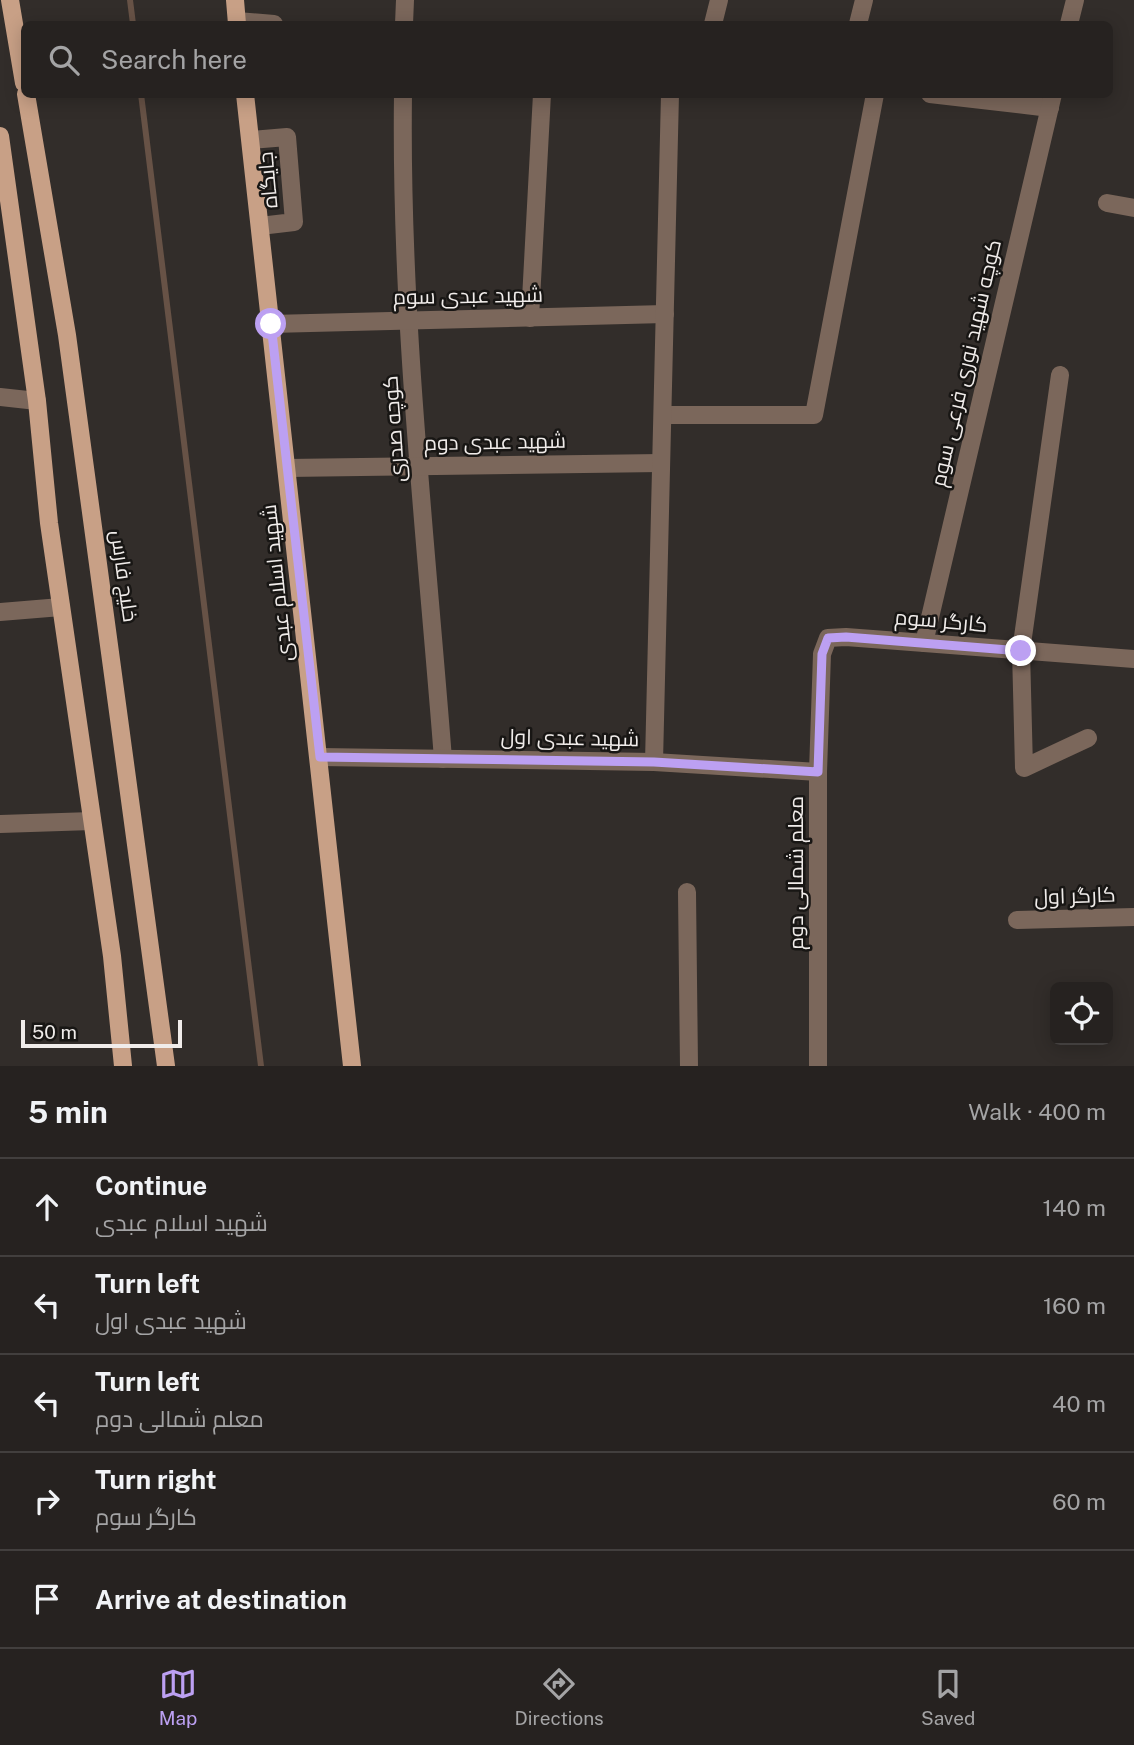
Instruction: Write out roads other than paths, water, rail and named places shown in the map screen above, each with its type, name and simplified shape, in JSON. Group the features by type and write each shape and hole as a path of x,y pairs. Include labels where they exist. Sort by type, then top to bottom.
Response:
{"main road":[{"path":"10,0 21,65"},
{"path":"235,0 237,21"},
{"name":"خلیج فارس","path":"27,98 67,335 166,1066"},
{"name":"شهید اسلام عبدی","path":"246,98 352,1066"},
{"path":"0,135 37,401 49,523 112,956 123,1066"}],"street":[{"path":"404,21 405,0"},
{"path":"714,21 719,0"},
{"path":"859,21 864,0"},
{"path":"1070,21 1075,0"},
{"name":"کوچه صدری","path":"403,98 402,174 409,321 443,759"},
{"path":"530,317 542,98"},
{"path":"654,762 670,98"},
{"path":"663,415 814,415 873,98"},
{"path":"999,98 1051,101"},
{"name":"کوچه شهید نوری فرعی سوم","path":"924,643 1051,101"},
{"name":"جایگاه","path":"251,140 287,137 294,222 260,226"},
{"path":"1107,203 1134,208"},
{"name":"شهید عبدی سوم","path":"271,324 665,314"},
{"path":"1060,375 1021,651 1024,768 1088,738"},
{"path":"0,397 37,401"},
{"name":"شهید عبدی دوم","path":"287,468 661,463"},
{"path":"0,612 61,607"},
{"name":"کارگر سوم","path":"828,638 846,637 1134,659"},
{"name":"معلم شمالی دوم","path":"818,1066 818,772 822,654 828,638"},
{"name":"شهید عبدی اول","path":"320,757 654,762 818,772"},
{"path":"0,824 92,821"},
{"path":"687,892 689,1066"},
{"name":"کارگر اول","path":"1017,920 1134,917"}],"waterway":[{"path":"130,0 133,21"},
{"path":"141,98 261,1066"}]}
